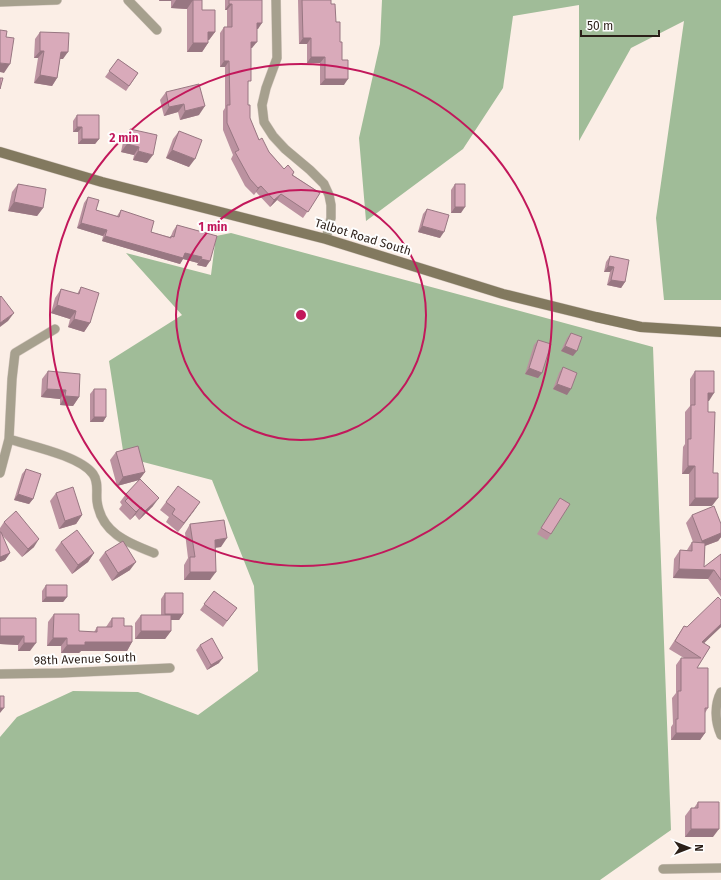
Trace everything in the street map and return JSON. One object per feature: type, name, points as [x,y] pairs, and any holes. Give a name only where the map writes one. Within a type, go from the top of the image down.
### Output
[{"type":"street","points":[[0,2],[57,0]]},
{"type":"street","points":[[128,0],[157,30]]},
{"type":"street","points":[[276,0],[277,58],[266,88],[262,105],[264,122],[272,136],[324,184],[329,195],[331,205],[331,218],[326,239]]},
{"type":"street","name":"Talbot Road South","points":[[0,152],[102,182],[326,239],[503,294],[596,317],[641,326],[721,332]]},
{"type":"street","points":[[0,473],[9,439],[15,353],[55,329]]},
{"type":"street","points":[[9,439],[71,458],[83,465],[94,475],[98,487],[97,499],[99,513],[110,530],[124,541],[154,554]]},
{"type":"street","name":"98th Avenue South","points":[[0,674],[170,668]]},
{"type":"street","points":[[721,692],[716,712],[721,735]]},
{"type":"street","points":[[663,869],[721,868]]},
{"type":"green space","points":[[382,0],[721,0],[721,300],[664,300],[656,218],[684,21],[631,48],[579,141],[579,5],[513,16],[503,88],[463,149],[366,221],[359,138],[380,44]]},
{"type":"green space","points":[[231,233],[653,347],[671,830],[600,880],[0,880],[0,737],[17,717],[73,691],[138,692],[198,715],[258,671],[254,586],[212,480],[124,457],[109,361],[182,315],[126,253],[211,275],[216,236]]},
{"type":"building","points":[[193,0],[202,0],[202,10],[215,10],[215,32],[208,32],[208,43],[193,43]]},
{"type":"building","points":[[229,0],[262,0],[262,23],[257,23],[257,42],[251,42],[251,81],[248,81],[248,105],[250,105],[250,118],[259,140],[262,138],[269,152],[284,169],[288,165],[294,172],[292,175],[320,193],[308,212],[281,194],[274,200],[261,186],[258,188],[250,179],[235,152],[239,150],[227,123],[227,105],[230,105],[229,61],[224,61],[224,27],[232,27],[232,4],[229,4]]},
{"type":"building","points":[[302,0],[331,0],[331,4],[335,4],[336,22],[340,22],[342,60],[348,60],[348,79],[325,79],[325,57],[311,57],[311,38],[303,38]]},
{"type":"building","points":[[0,30],[7,31],[6,37],[14,38],[10,64],[0,63]]},
{"type":"building","points":[[40,32],[69,33],[68,52],[61,52],[57,78],[40,75],[44,51],[40,51]]},
{"type":"building","points":[[118,59],[138,73],[129,86],[109,71]]},
{"type":"building","points":[[0,78],[3,78],[0,89]]},
{"type":"building","points":[[199,84],[205,106],[185,111],[184,104],[169,107],[166,92]]},
{"type":"building","points":[[77,115],[99,115],[99,139],[82,139],[82,127],[77,127]]},
{"type":"building","points":[[130,129],[157,135],[153,155],[138,151],[139,147],[127,144]]},
{"type":"building","points":[[179,131],[202,140],[195,159],[172,150]]},
{"type":"building","points":[[18,184],[46,189],[43,208],[14,202]]},
{"type":"building","points":[[455,184],[465,184],[465,207],[455,207]]},
{"type":"building","points":[[88,197],[99,200],[96,210],[119,217],[121,210],[154,221],[151,232],[171,238],[171,236],[174,237],[177,225],[217,236],[210,261],[201,259],[202,257],[185,253],[183,258],[105,236],[107,230],[81,223]]},
{"type":"building","points":[[427,209],[449,215],[444,232],[422,226]]},
{"type":"building","points":[[610,256],[629,260],[625,282],[611,280],[614,267],[608,266]]},
{"type":"building","points":[[81,287],[99,293],[90,323],[74,319],[76,311],[57,305],[61,289],[79,294]]},
{"type":"building","points":[[1,296],[14,313],[0,323],[0,297]]},
{"type":"building","points":[[571,333],[582,337],[577,351],[565,346]]},
{"type":"building","points":[[538,340],[551,344],[542,373],[529,368]]},
{"type":"building","points":[[563,367],[577,373],[571,389],[557,384]]},
{"type":"building","points":[[48,371],[80,374],[79,397],[65,396],[66,390],[47,389]]},
{"type":"building","points":[[695,371],[714,371],[714,393],[708,393],[708,412],[715,412],[713,473],[718,473],[718,498],[695,498],[695,466],[688,466],[688,439],[691,439],[691,405],[695,405]]},
{"type":"building","points":[[94,389],[106,389],[106,417],[94,417]]},
{"type":"building","points":[[138,446],[145,472],[123,477],[116,452]]},
{"type":"building","points":[[26,469],[41,474],[33,499],[18,494]]},
{"type":"building","points":[[140,479],[159,498],[145,511],[141,507],[136,512],[125,501],[129,497],[126,494]]},
{"type":"building","points":[[178,486],[200,502],[184,523],[172,514],[175,509],[166,502]]},
{"type":"building","points":[[73,487],[82,515],[65,521],[56,493]]},
{"type":"building","points":[[560,498],[570,504],[551,534],[541,528]]},
{"type":"building","points":[[714,506],[721,524],[721,533],[702,541],[692,515]]},
{"type":"building","points":[[16,511],[39,539],[28,549],[4,522]]},
{"type":"building","points":[[224,520],[227,538],[215,540],[216,572],[190,572],[190,557],[195,557],[190,524]]},
{"type":"building","points":[[77,530],[94,553],[78,565],[61,542]]},
{"type":"building","points":[[0,532],[10,553],[0,557]]},
{"type":"building","points":[[123,541],[136,562],[118,573],[105,552]]},
{"type":"building","points":[[692,542],[705,543],[704,567],[721,554],[721,580],[714,570],[679,569],[680,550],[692,551]]},
{"type":"building","points":[[46,585],[67,585],[67,597],[46,597]]},
{"type":"building","points":[[214,591],[237,608],[227,621],[204,604]]},
{"type":"building","points":[[165,593],[183,593],[183,614],[165,614]]},
{"type":"building","points":[[718,597],[721,600],[721,624],[702,642],[710,647],[697,668],[708,668],[708,708],[705,708],[705,733],[676,733],[676,719],[678,719],[678,691],[681,691],[681,658],[701,658],[675,641],[684,626],[687,627]]},
{"type":"building","points":[[54,614],[79,614],[79,631],[97,632],[97,627],[112,627],[112,618],[124,618],[124,626],[132,626],[132,642],[85,642],[85,645],[67,645],[67,638],[53,638]]},
{"type":"building","points":[[141,615],[171,615],[171,631],[141,631]]},
{"type":"building","points":[[0,618],[36,618],[36,643],[24,643],[24,636],[0,636]]},
{"type":"building","points":[[212,638],[223,658],[211,665],[200,645]]},
{"type":"building","points":[[0,696],[4,696],[4,708],[0,708]]},
{"type":"building","points":[[698,802],[719,802],[719,829],[691,829],[691,808],[698,808]]}]
